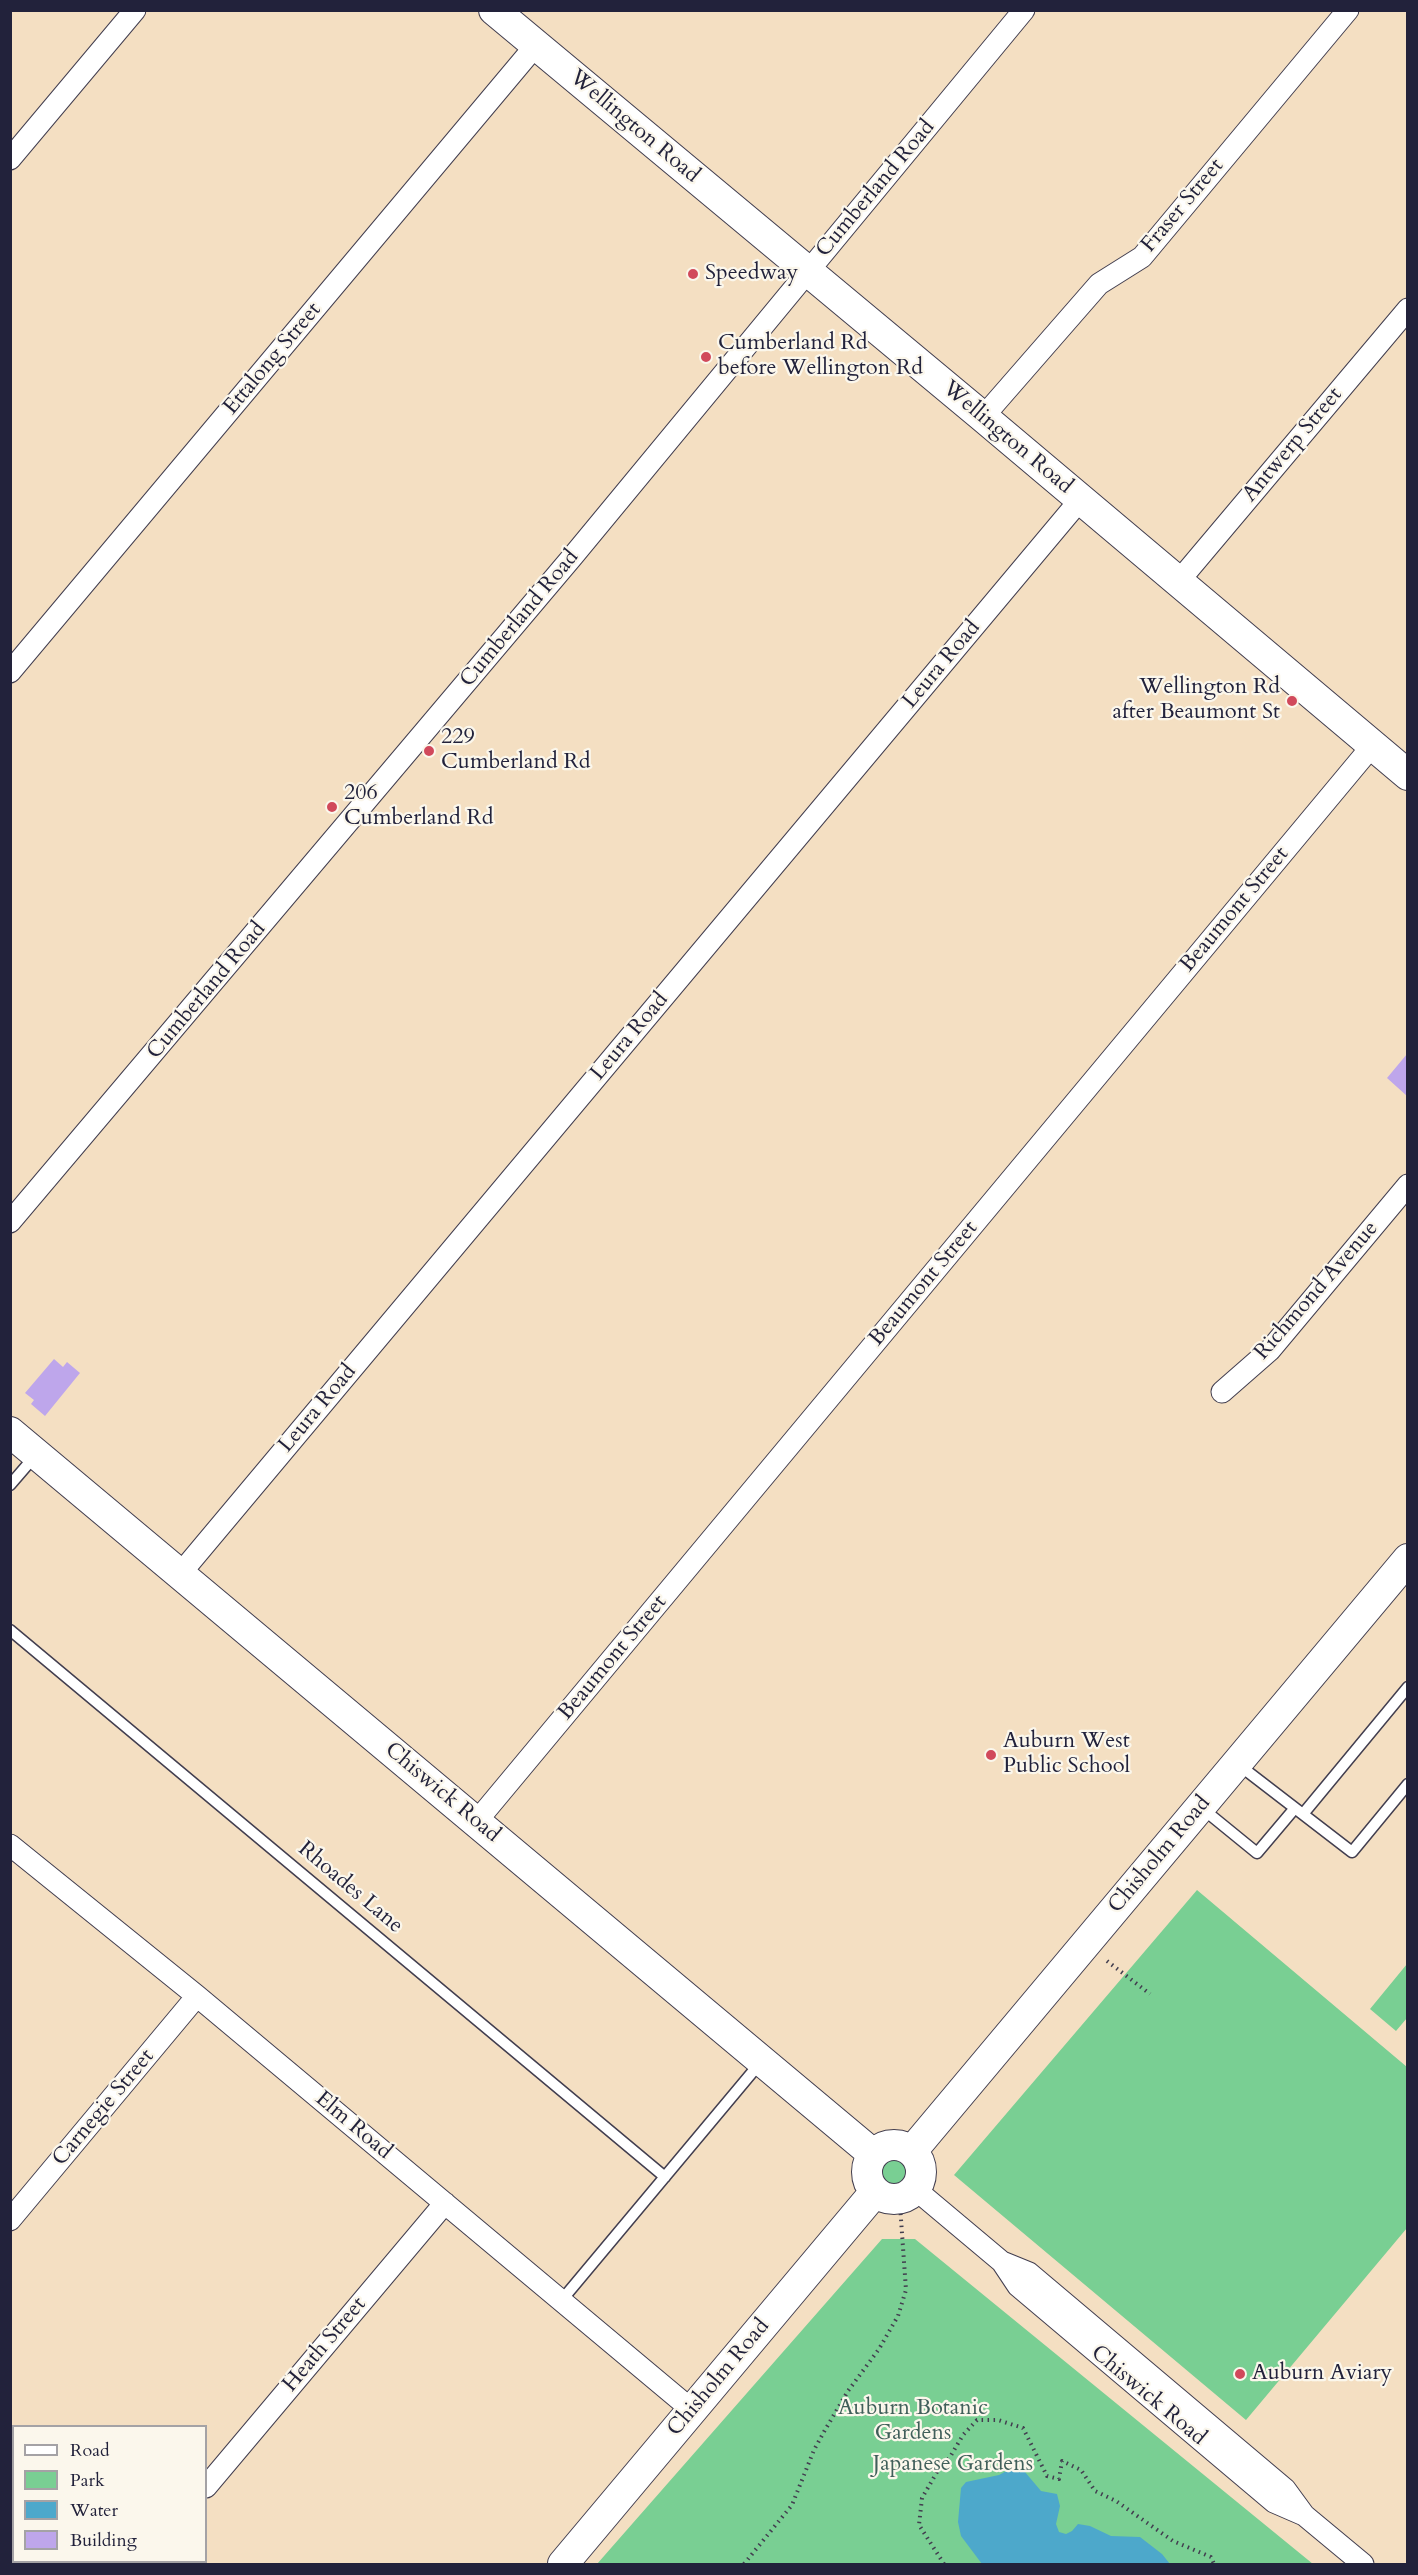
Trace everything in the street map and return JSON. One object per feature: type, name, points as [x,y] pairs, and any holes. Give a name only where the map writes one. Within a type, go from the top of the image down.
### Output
[{"type":"main road","name":"Wellington Road","points":[[511,16],[536,45],[809,271],[1407,775]]},
{"type":"main road","name":"Chiswick Road","points":[[10,1432],[873,2154]]},
{"type":"main road","name":"Chisholm Road","points":[[912,2151],[1407,1559]]},
{"type":"main road","points":[[896,2144],[912,2151],[921,2165],[919,2182],[896,2193],[870,2185],[866,2169],[873,2154],[888,2145],[896,2144]]},
{"type":"main road","name":"Chisholm Road","points":[[563,2565],[692,2410],[896,2193]]},
{"type":"street","points":[[10,159],[135,10]]},
{"type":"street","name":"Cumberland Road","points":[[10,1222],[306,875],[1024,10]]},
{"type":"street","name":"Fraser Street","points":[[983,417],[1099,284],[1142,256],[1347,10]]},
{"type":"street","name":"Ettalong Street","points":[[10,672],[536,45]]},
{"type":"street","name":"Antwerp Street","points":[[1179,582],[1407,309]]},
{"type":"street","name":"Leura Road","points":[[180,1574],[1080,500]]},
{"type":"street","name":"Beaumont Street","points":[[476,1822],[1372,746]]},
{"type":"street","name":"Richmond Avenue","points":[[1222,1392],[1270,1350],[1407,1185]]},
{"type":"street","name":"Elm Road","points":[[10,1845],[197,1996],[692,2410]]},
{"type":"street","name":"Carnegie Street","points":[[10,2220],[197,1996]]},
{"type":"street","name":"Chiswick Road","points":[[896,2193],[1002,2262],[1018,2286],[1274,2502],[1304,2515],[1363,2565]]},
{"type":"street","name":"Heath Street","points":[[207,2486],[445,2203]]},
{"type":"lane","points":[[10,1485],[37,1454]]},
{"type":"lane","name":"Rhoades Lane","points":[[10,1630],[665,2177]]},
{"type":"lane","points":[[1200,1807],[1257,1853],[1299,1811],[1407,1687]]},
{"type":"lane","points":[[1237,1763],[1352,1852],[1407,1784]]},
{"type":"lane","points":[[561,2301],[763,2060]]},
{"type":"path","points":[[1107,1961],[1150,1994]]},
{"type":"path","points":[[744,2565],[792,2505],[819,2440],[848,2391],[879,2349],[904,2303],[906,2290],[902,2209],[896,2193]]},
{"type":"path","points":[[944,2565],[919,2525],[922,2498],[963,2435],[977,2420],[998,2420],[1023,2428],[1047,2476],[1059,2479],[1062,2461],[1081,2470],[1095,2491],[1116,2501],[1173,2541],[1211,2557],[1214,2565]]},
{"type":"green space","points":[[1197,1890],[1407,2067],[1407,2228],[1246,2420],[954,2175]]},
{"type":"green space","points":[[1407,1964],[1407,2018],[1396,2031],[1370,2009]]},
{"type":"green space","points":[[893,2156],[904,2161],[909,2172],[904,2183],[893,2188],[882,2183],[877,2172],[882,2161]]},
{"type":"green space","name":"Auburn Botanic Gardens","points":[[882,2239],[915,2239],[1313,2564],[597,2564]]},
{"type":"water","points":[[1012,2468],[1025,2472],[1041,2491],[1057,2494],[1060,2506],[1056,2524],[1059,2532],[1066,2534],[1078,2524],[1090,2526],[1111,2536],[1140,2537],[1162,2554],[1170,2564],[982,2564],[961,2536],[958,2522],[961,2488],[966,2482],[999,2475]]},
{"type":"building","points":[[1407,1054],[1407,1096],[1387,1078]]},
{"type":"building","points":[[54,1359],[63,1367],[67,1362],[80,1373],[45,1416],[31,1404],[34,1400],[25,1393]]},
{"type":"place","name":"Speedway","points":[[693,274]]},
{"type":"place","name":"Cumberland Rd before Wellington Rd","points":[[706,357]]},
{"type":"place","name":"Wellington Rd after Beaumont St","points":[[1292,701]]},
{"type":"place","name":"229 Cumberland Rd","points":[[429,751]]},
{"type":"place","name":"206 Cumberland Rd","points":[[332,807]]},
{"type":"place","name":"Auburn West Public School","points":[[991,1755]]},
{"type":"place","name":"Auburn Aviary","points":[[1240,2374]]},
{"type":"park label","name":"Japanese Gardens","points":[[953,2465]]}]
